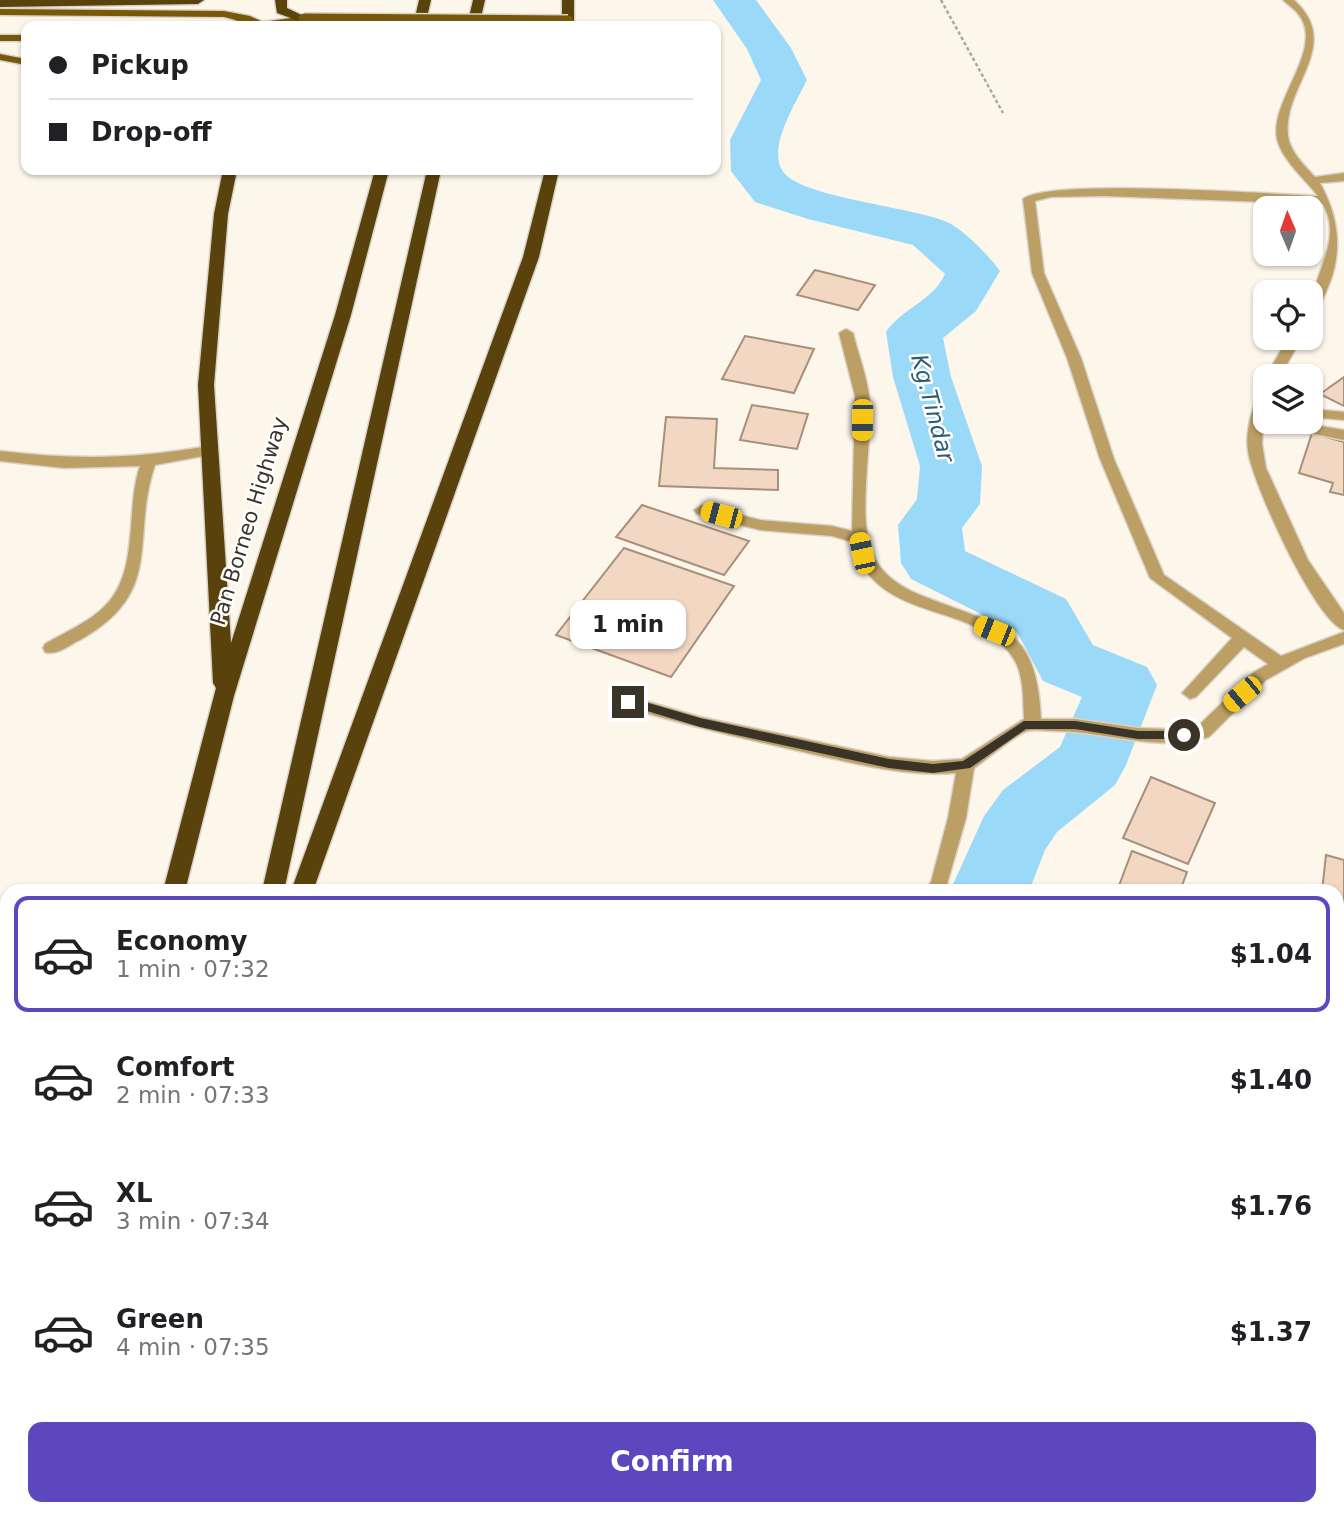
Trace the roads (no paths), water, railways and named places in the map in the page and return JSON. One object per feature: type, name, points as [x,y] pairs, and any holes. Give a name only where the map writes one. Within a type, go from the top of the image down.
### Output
[{"type":"highway","points":[[0,3],[198,0]]},
{"type":"highway","points":[[281,0],[281,10],[304,19]]},
{"type":"highway","points":[[420,21],[425,0]]},
{"type":"highway","points":[[475,21],[479,0]]},
{"type":"highway","points":[[568,0],[568,21]]},
{"type":"highway","points":[[224,696],[206,385],[221,214],[229,175]]},
{"type":"highway","name":"Pan Borneo Highway","points":[[176,884],[224,696],[343,316],[381,175]]},
{"type":"highway","points":[[275,884],[433,175]]},
{"type":"highway","points":[[305,884],[531,257],[551,175]]},
{"type":"main road","points":[[0,12],[201,12],[251,21]]},
{"type":"main road","points":[[0,20],[169,21]]},
{"type":"main road","points":[[291,21],[410,21]]},
{"type":"main road","points":[[0,38],[21,38]]},
{"type":"main road","points":[[0,57],[21,61]]},
{"type":"street","points":[[1288,0],[1311,17],[1318,38],[1313,59],[1287,111],[1282,136],[1288,150],[1335,215],[1340,238],[1323,282]]},
{"type":"street","points":[[1312,181],[1344,177]]},
{"type":"street","points":[[1280,664],[1158,578],[1107,459],[1074,358],[1038,273],[1029,199],[1051,194],[1104,191],[1326,200]]},
{"type":"street","points":[[846,333],[862,396],[859,538],[862,553],[870,568],[889,586],[994,631],[1011,641],[1022,658],[1027,674],[1033,724]]},
{"type":"street","points":[[1323,414],[1344,416]]},
{"type":"street","points":[[1323,431],[1344,435]]},
{"type":"street","points":[[1255,434],[1255,452],[1266,488],[1300,563],[1320,598],[1344,624]]},
{"type":"street","points":[[0,456],[64,463],[149,461],[209,451]]},
{"type":"street","points":[[51,648],[90,626],[118,602],[134,564],[141,479],[149,461]]},
{"type":"street","points":[[702,510],[760,525],[832,531],[859,538]]},
{"type":"street","points":[[1190,693],[1242,638]]},
{"type":"street","points":[[628,702],[700,723],[889,764],[933,768],[966,765],[1024,725],[1075,725],[1138,735],[1166,736],[1203,732],[1260,676],[1280,664],[1344,638]]},
{"type":"street","points":[[939,884],[957,818],[966,765]]},
{"type":"waterway","name":"Kg.Tindar","points":[[734,0],[769,48],[784,80],[754,140],[756,171],[773,191],[826,208],[931,234],[973,271],[950,307],[914,332],[922,377],[951,466],[948,504],[930,525],[934,563],[1042,616],[1068,663],[1122,685],[1089,765],[1030,811],[1011,838],[992,884]]}]
